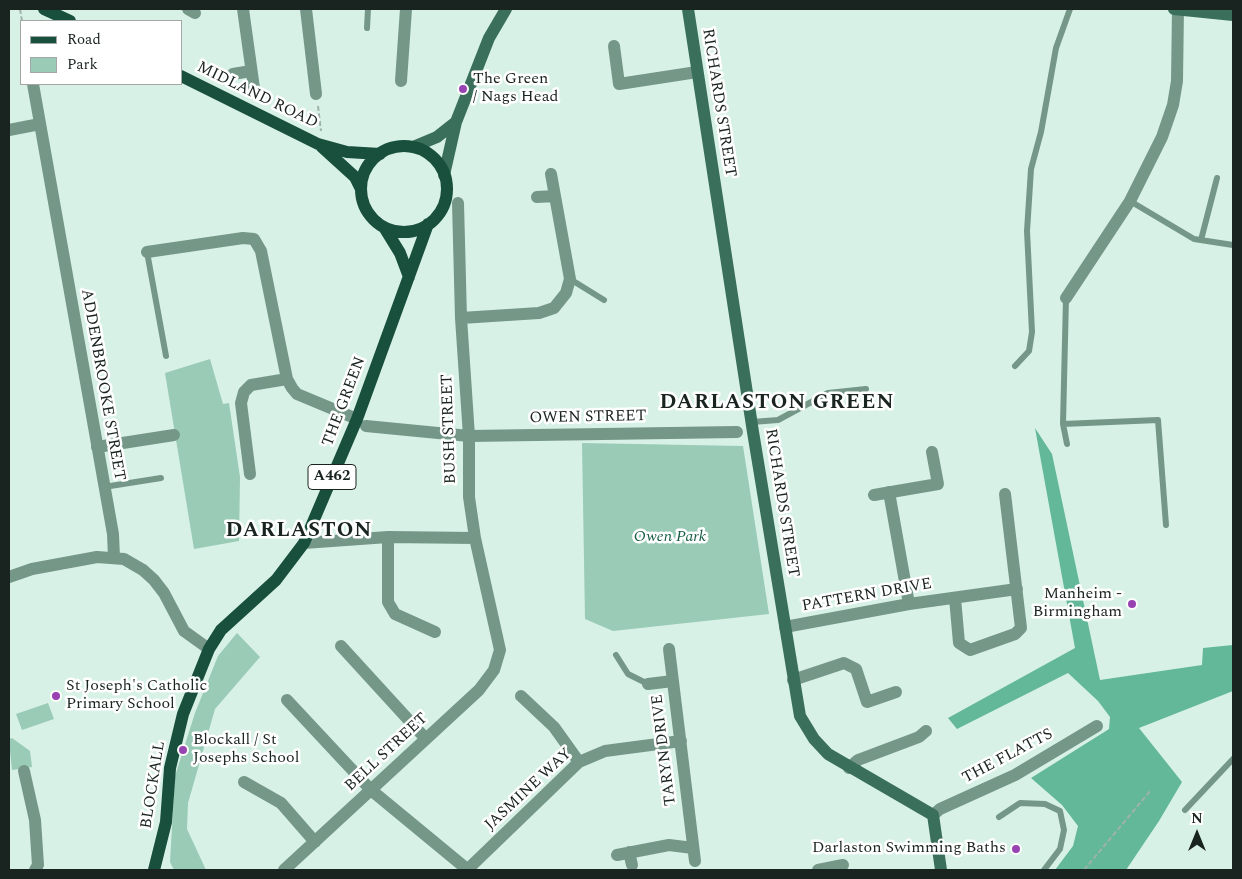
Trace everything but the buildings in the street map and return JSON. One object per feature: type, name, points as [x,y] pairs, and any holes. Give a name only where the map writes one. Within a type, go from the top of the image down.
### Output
[{"type":"main road","points":[[44,9],[68,20]]},
{"type":"main road","name":"MIDLAND ROAD","points":[[182,76],[321,145],[347,152],[380,154]]},
{"type":"main road","name":"MIDLAND ROAD","points":[[321,145],[355,177],[361,188]]},
{"type":"main road","points":[[384,227],[407,232],[428,224],[437,217],[444,205],[447,190],[444,175],[435,160],[413,147],[392,148],[380,154],[365,170],[361,188],[364,205],[368,214],[384,227],[400,253],[409,277]]},
{"type":"main road","name":"A462","points":[[409,277],[428,224]]},
{"type":"main road","name":"THE GREEN","points":[[209,649],[222,630],[276,580],[304,543],[362,422],[409,277]]},
{"type":"main road","name":"BLOCKALL","points":[[154,870],[166,822],[170,768],[183,714],[209,649]]},
{"type":"street","points":[[242,9],[254,88]]},
{"type":"street","points":[[306,9],[316,94]]},
{"type":"street","points":[[402,81],[406,9]]},
{"type":"street","points":[[444,175],[456,122],[489,38],[506,9]]},
{"type":"street","name":"RICHARDS STREET","points":[[688,9],[800,716],[814,739],[828,754],[933,816]]},
{"type":"street","points":[[1066,298],[1130,201],[1162,138],[1173,105],[1177,82],[1180,9],[1233,14]]},
{"type":"street","points":[[614,46],[619,84],[697,72]]},
{"type":"street","points":[[233,74],[251,71]]},
{"type":"street","name":"ADDENBROOKE STREET","points":[[33,85],[113,534],[114,557]]},
{"type":"street","points":[[413,147],[437,137],[456,122]]},
{"type":"street","points":[[9,130],[40,124]]},
{"type":"street","points":[[461,318],[540,313],[554,308],[566,293],[570,279],[551,174]]},
{"type":"street","points":[[537,197],[555,196]]},
{"type":"street","name":"BUSH STREET","points":[[458,203],[461,318],[469,436],[469,497],[474,538],[500,650]]},
{"type":"street","points":[[147,252],[243,238],[254,239],[258,244],[287,379],[251,385],[244,392],[241,403],[250,474]]},
{"type":"street","name":"OWEN STREET","points":[[287,379],[297,394],[362,422],[469,436],[737,432]]},
{"type":"street","points":[[97,447],[174,435]]},
{"type":"street","points":[[874,495],[938,484],[932,452]]},
{"type":"street","points":[[889,492],[909,604]]},
{"type":"street","points":[[955,598],[960,643],[970,650],[1015,634],[1021,628],[1005,494]]},
{"type":"street","points":[[304,543],[388,537],[474,538]]},
{"type":"street","points":[[388,537],[388,602],[395,614],[435,632]]},
{"type":"street","points":[[9,577],[32,569],[97,557],[114,557],[134,564],[154,580],[164,593],[184,631],[209,649]]},
{"type":"street","name":"PATTERN DRIVE","points":[[785,627],[909,604],[1017,589]]},
{"type":"street","points":[[341,646],[426,739]]},
{"type":"street","name":"TARYN DRIVE","points":[[669,649],[695,861]]},
{"type":"street","name":"BELL STREET","points":[[284,870],[479,690],[494,670],[500,650]]},
{"type":"street","points":[[793,680],[844,663],[856,669],[867,702],[896,692]]},
{"type":"street","points":[[648,684],[673,681]]},
{"type":"street","points":[[521,696],[554,727],[580,762]]},
{"type":"street","points":[[287,700],[371,790],[468,870]]},
{"type":"street","name":"THE FLATTS","points":[[933,816],[940,809],[1015,775],[1097,726]]},
{"type":"street","points":[[849,768],[858,760],[919,737],[926,731]]},
{"type":"street","name":"JASMINE WAY","points":[[468,870],[580,762],[605,751],[681,741]]},
{"type":"street","points":[[24,771],[35,820],[38,865],[36,870]]},
{"type":"street","points":[[244,782],[281,803],[315,842]]},
{"type":"street","points":[[933,816],[941,870]]},
{"type":"street","points":[[632,865],[623,853],[669,845],[693,848]]},
{"type":"street","points":[[823,870],[843,865]]},
{"type":"lane","points":[[366,28],[368,9]]},
{"type":"lane","points":[[1015,366],[1029,351],[1032,332],[1027,231],[1031,169],[1056,48],[1070,9]]},
{"type":"lane","points":[[1201,240],[1217,178]]},
{"type":"lane","points":[[1130,201],[1194,239],[1233,245]]},
{"type":"lane","points":[[147,252],[166,356]]},
{"type":"lane","points":[[570,279],[604,300]]},
{"type":"lane","points":[[1066,298],[1063,424],[1067,444]]},
{"type":"lane","points":[[752,422],[778,420],[828,393],[866,388]]},
{"type":"lane","points":[[1063,424],[1158,420],[1166,525]]},
{"type":"lane","points":[[104,487],[161,478]]},
{"type":"lane","points":[[616,655],[628,674],[648,684]]},
{"type":"lane","points":[[1185,810],[1233,759]]},
{"type":"lane","points":[[999,817],[1020,804],[1045,804],[1060,811],[1064,830],[1060,849],[1044,870]]},
{"type":"path","points":[[316,94],[321,145]]},
{"type":"path","points":[[1084,870],[1151,790]]},
{"type":"green space","points":[[210,359],[223,404],[229,403],[240,477],[239,541],[194,549],[165,373]]},
{"type":"green space","points":[[1035,428],[1052,454],[1100,680],[1202,665],[1203,648],[1233,645],[1233,691],[1139,728],[1182,782],[1159,821],[1126,870],[1055,870],[1073,846],[1078,826],[1062,805],[1031,778],[1109,729],[1110,717],[1098,701],[1068,673],[957,729],[948,718],[1075,648]]},
{"type":"green space","name":"Owen Park","points":[[582,443],[743,446],[769,614],[613,631],[585,619]]},
{"type":"green space","points":[[237,633],[260,657],[215,709],[188,803],[187,829],[206,870],[174,870],[170,862],[175,776],[195,713],[218,656]]},
{"type":"green space","points":[[48,703],[54,719],[22,730],[16,714]]},
{"type":"green space","points":[[12,738],[30,751],[32,767],[12,770],[9,739]]},
{"type":"place","name":"The Green / Nags Head","points":[[463,89]]},
{"type":"place","name":"Manheim - Birmingham","points":[[1132,604]]},
{"type":"place","name":"St Joseph's Catholic Primary School","points":[[56,696]]},
{"type":"place","name":"Blockall / St Josephs School","points":[[183,750]]},
{"type":"place","name":"Darlaston Swimming Baths","points":[[1016,849]]},
{"type":"district","name":"DARLASTON GREEN","points":[[777,404]]},
{"type":"district","name":"DARLASTON","points":[[299,532]]}]
